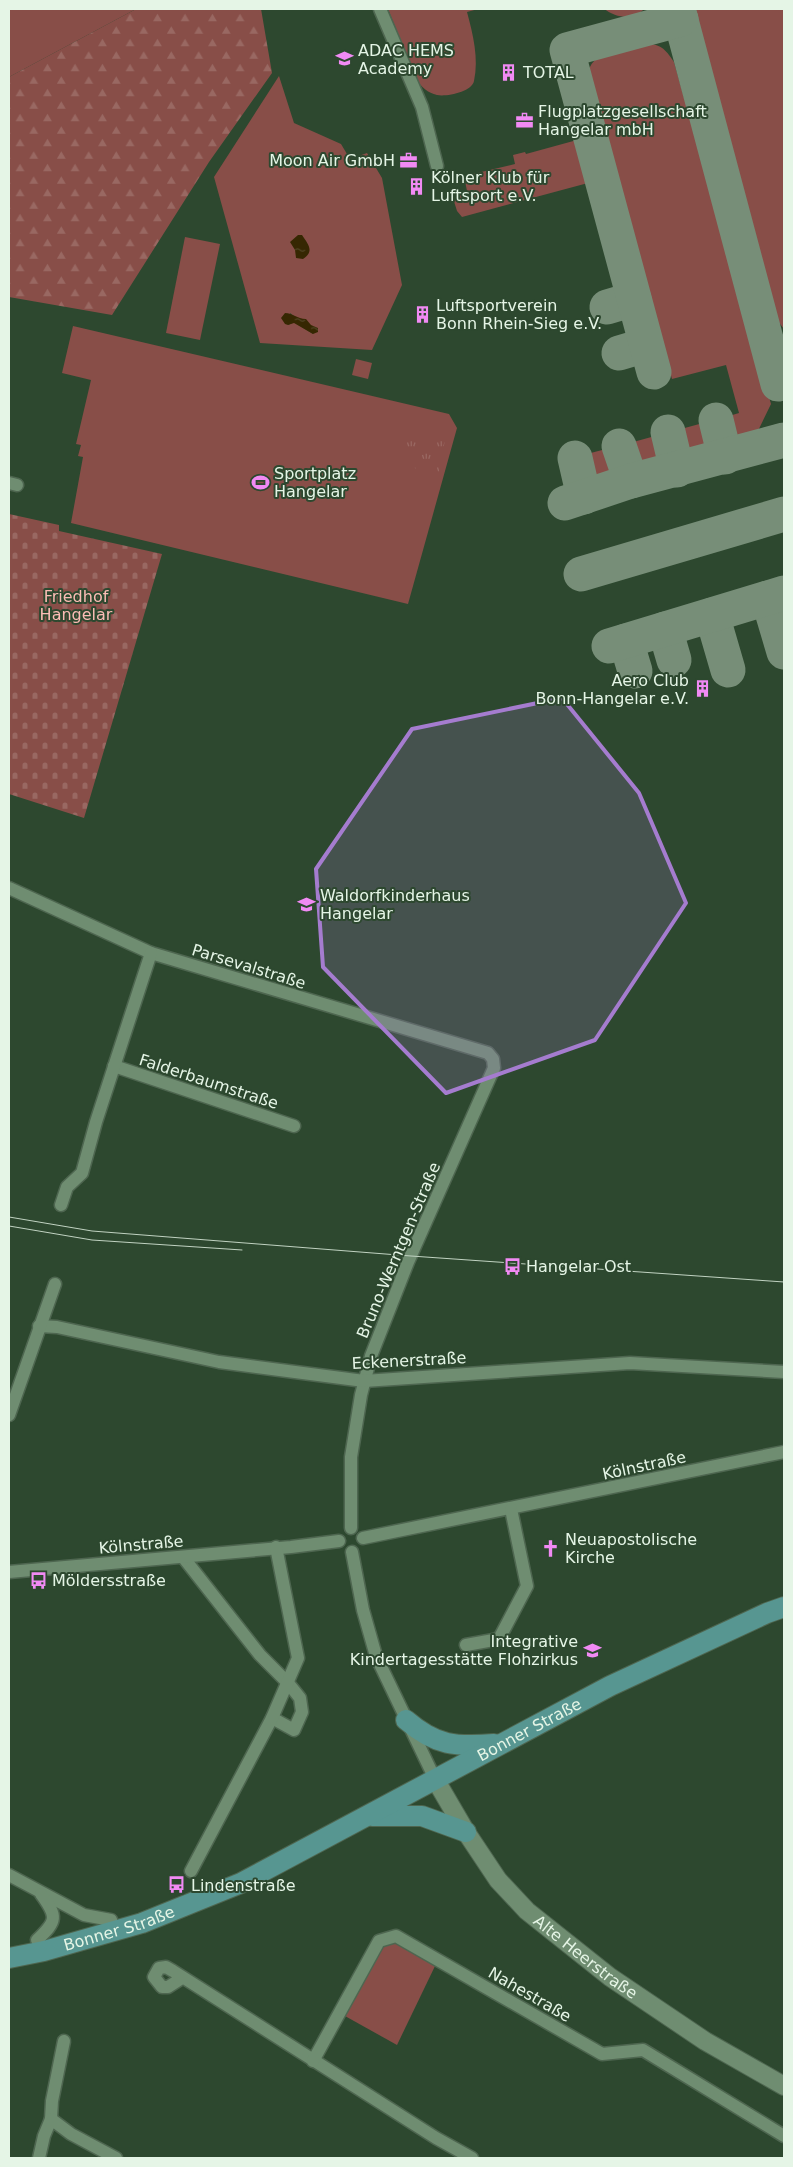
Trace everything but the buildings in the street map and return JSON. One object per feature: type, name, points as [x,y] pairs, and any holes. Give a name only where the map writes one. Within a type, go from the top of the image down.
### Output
[{"type":"main road","name":"Bonner Straße","points":[[9,1958],[44,1951],[142,1923],[223,1891],[280,1863],[610,1686],[767,1613],[784,1607]]},
{"type":"main road","points":[[406,1720],[426,1736],[447,1744],[471,1746],[501,1743]]},
{"type":"main road","points":[[367,1816],[422,1816],[466,1832]]},
{"type":"main road","name":"Bonner Straße","points":[[9,1945],[37,1940],[111,1920],[280,1863]]},
{"type":"street","points":[[380,9],[422,107],[437,166]]},
{"type":"street","name":"Parsevalstraße","points":[[9,888],[152,953],[488,1053]]},
{"type":"street","name":"Falderbaumstraße","points":[[61,1205],[67,1187],[82,1173],[114,1066],[152,953]]},
{"type":"street","name":"Bruno-Werntgen-Straße","points":[[351,1528],[351,1457],[364,1381],[371,1356],[408,1262],[494,1068],[493,1059],[488,1053]]},
{"type":"street","name":"Falderbaumstraße","points":[[114,1066],[294,1126]]},
{"type":"street","points":[[9,1415],[54,1284]]},
{"type":"street","name":"Eckenerstraße","points":[[39,1326],[57,1327],[219,1362],[364,1381],[630,1363],[784,1372]]},
{"type":"street","name":"Kölnstraße","points":[[363,1538],[784,1452]]},
{"type":"street","points":[[466,1645],[499,1639],[526,1586],[511,1509]]},
{"type":"street","points":[[351,1528],[359,1530],[363,1538],[360,1549],[352,1552],[345,1550],[339,1541],[344,1530],[351,1528]]},
{"type":"street","name":"Kölnstraße","points":[[9,1572],[339,1541]]},
{"type":"street","points":[[192,1871],[272,1718],[298,1658],[276,1548]]},
{"type":"street","points":[[352,1552],[362,1610],[376,1656],[436,1779]]},
{"type":"street","points":[[183,1557],[260,1655],[288,1682],[300,1698],[302,1712],[294,1730],[272,1718]]},
{"type":"street","name":"Alte Heerstraße","points":[[436,1779],[466,1832],[498,1880],[527,1911],[561,1940],[610,1977],[705,2041],[784,2086]]},
{"type":"street","points":[[9,1875],[84,1915],[111,1920]]},
{"type":"street","points":[[37,1940],[51,1927],[54,1918],[52,1908],[38,1890]]},
{"type":"street","name":"Nahestraße","points":[[313,2060],[379,1941],[396,1936],[602,2054],[643,2050],[784,2136]]},
{"type":"street","points":[[182,1978],[436,2138],[472,2158]]},
{"type":"street","points":[[39,2158],[44,2136],[51,2119],[52,2101],[64,2041]]},
{"type":"street","points":[[51,2119],[71,2134],[116,2158]]},
{"type":"highlighted area","points":[[562,698],[639,793],[686,903],[595,1040],[446,1093],[323,967],[316,869],[412,729]]},
{"type":"green space","points":[[9,9],[136,9],[9,77]]},
{"type":"green space","points":[[136,9],[261,9],[272,73],[209,162],[112,315],[9,297],[9,77]]},
{"type":"green space","points":[[388,9],[478,9],[467,12],[476,55],[472,85],[464,91],[446,95],[434,94],[422,87],[416,79]]},
{"type":"green space","points":[[604,9],[644,9],[634,16],[624,17]]},
{"type":"green space","points":[[694,9],[784,9],[784,329],[777,320]]},
{"type":"green space","points":[[640,44],[652,44],[664,49],[674,62],[771,404],[755,437],[729,444],[725,426],[729,416],[739,413],[726,365],[672,379],[587,84],[588,73],[596,59],[603,54]]},
{"type":"green space","points":[[279,76],[294,123],[341,144],[350,159],[367,153],[382,178],[402,285],[372,350],[260,343],[214,177]],"holes":[[[290,313],[298,319],[303,319],[307,322],[313,334],[294,322],[288,325]]]},
{"type":"green space","points":[[577,140],[588,183],[462,217],[457,211],[452,195],[467,191],[464,176],[515,164],[513,155],[525,152],[526,154]]},
{"type":"green space","points":[[185,237],[220,244],[200,340],[166,333]]},
{"type":"green space","name":"Sportplatz Hangelar","points":[[73,326],[449,414],[457,428],[408,604],[71,523],[83,457],[78,456],[81,445],[76,444],[91,380],[62,373]]},
{"type":"green space","points":[[356,359],[372,363],[368,379],[352,375]]},
{"type":"green space","points":[[703,423],[709,432],[711,449],[680,458],[677,437],[681,429]]},
{"type":"green space","points":[[655,436],[663,440],[667,459],[663,462],[632,470],[626,444]]},
{"type":"green space","points":[[435,439],[445,440],[438,476],[417,473],[405,442],[418,440],[433,443]]},
{"type":"green space","points":[[606,449],[612,453],[615,475],[585,483],[581,461],[583,455]]},
{"type":"green space","name":"Friedhof Hangelar","points":[[9,514],[59,525],[59,531],[162,554],[84,818],[9,794]]},
{"type":"green space","points":[[397,1941],[436,1964],[397,2045],[345,2016],[383,1944]]},
{"type":"water","points":[[298,235],[302,235],[310,250],[303,259],[296,258],[295,250],[290,242]]},
{"type":"water","points":[[285,313],[306,319],[311,325],[318,328],[318,332],[313,334],[294,323],[285,324],[281,318]]},
{"type":"taxiway","points":[[678,9],[778,384],[784,382]]},
{"type":"taxiway","points":[[654,372],[567,50],[681,19]]},
{"type":"taxiway","points":[[607,307],[634,299]]},
{"type":"taxiway","points":[[619,353],[646,345]]},
{"type":"taxiway","points":[[716,420],[725,457]]},
{"type":"taxiway","points":[[668,432],[677,470]]},
{"type":"taxiway","points":[[565,503],[631,481],[784,440]]},
{"type":"taxiway","points":[[619,446],[631,481]]},
{"type":"taxiway","points":[[575,458],[584,497]]},
{"type":"taxiway","points":[[581,574],[784,514]]},
{"type":"taxiway","points":[[609,646],[784,593]]},
{"type":"taxiway","points":[[768,598],[784,652]]},
{"type":"taxiway","points":[[712,615],[728,670]]},
{"type":"taxiway","points":[[665,629],[674,660]]},
{"type":"taxiway","points":[[626,641],[635,671]]},
{"type":"tram line","points":[[9,1217],[92,1231],[784,1282]]},
{"type":"tram line","points":[[9,1226],[92,1240],[242,1250]]},
{"type":"place","name":"ADAC HEMS Academy","points":[[344,59]]},
{"type":"place","name":"TOTAL","points":[[509,72]]},
{"type":"place","name":"Flugplatzgesellschaft Hangelar mbH","points":[[524,120]]},
{"type":"place","name":"Moon Air GmbH","points":[[409,160]]},
{"type":"place","name":"Kölner Klub für Luftsport e.V.","points":[[417,186]]},
{"type":"place","name":"Luftsportverein Bonn Rhein-Sieg e.V.","points":[[422,314]]},
{"type":"place","name":"Sportplatz Hangelar","points":[[260,482]]},
{"type":"place","name":"Aero Club Bonn-Hangelar e.V.","points":[[703,689]]},
{"type":"place","name":"Waldorfkinderhaus Hangelar","points":[[306,904]]},
{"type":"place","name":"Hangelar Ost","points":[[512,1266]]},
{"type":"place","name":"Neuapostolische Kirche","points":[[551,1548]]},
{"type":"place","name":"Möldersstraße","points":[[38,1580]]},
{"type":"place","name":"Integrative Kindertagesstätte Flohzirkus","points":[[592,1650]]},
{"type":"place","name":"Lindenstraße","points":[[177,1885]]}]
